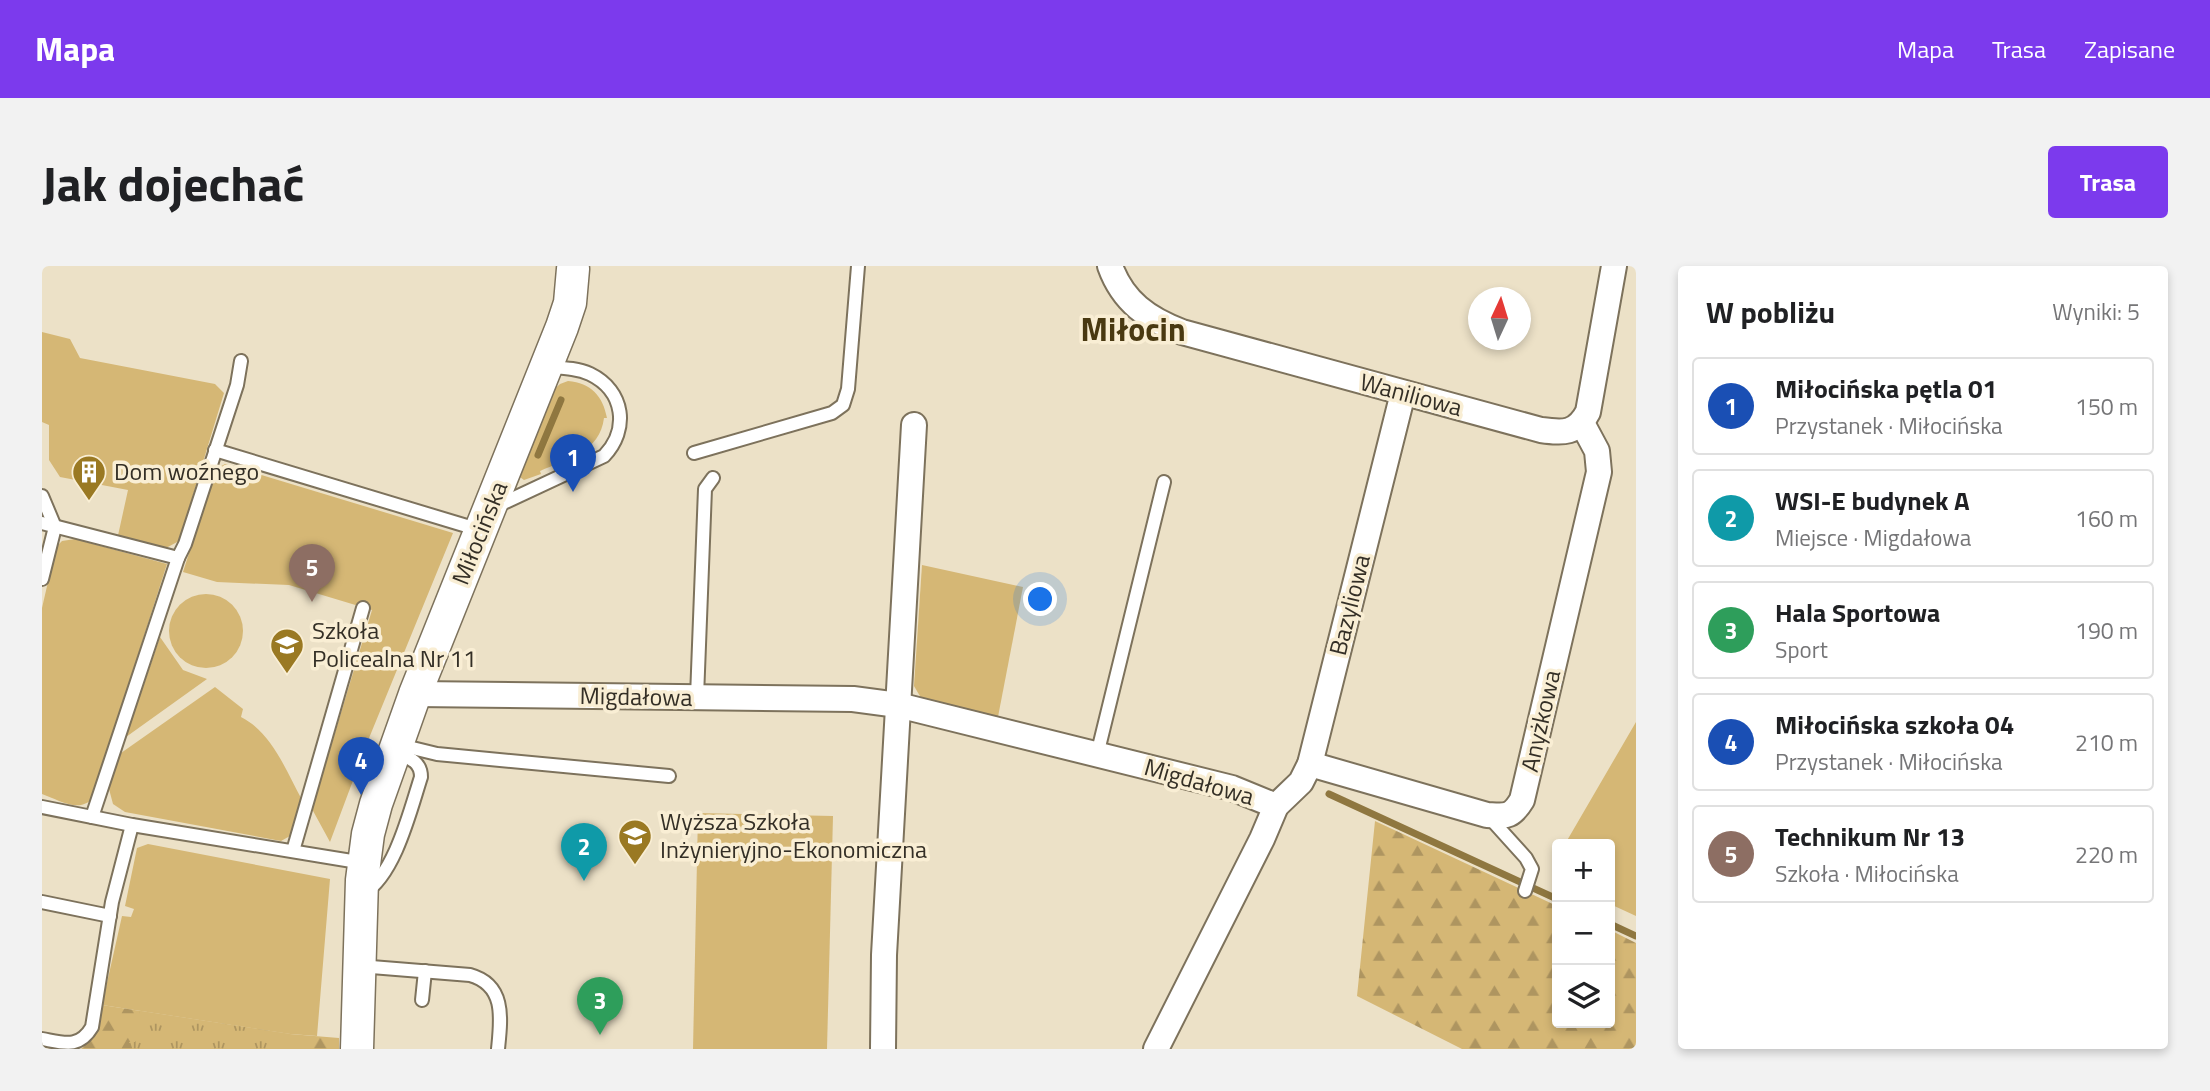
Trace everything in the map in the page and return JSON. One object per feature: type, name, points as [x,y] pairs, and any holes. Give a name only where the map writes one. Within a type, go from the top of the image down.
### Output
[{"type":"street","name":"Waniliowa","points":[[1110,266],[1114,279],[1128,299],[1158,323],[1182,332],[1541,430],[1570,431],[1582,424]]},
{"type":"street","points":[[1582,424],[1591,398],[1614,266]]},
{"type":"street","name":"Miłocińska","points":[[357,1049],[361,895],[364,863],[376,804],[394,748],[570,303],[575,267]]},
{"type":"street","name":"Bazyliowa","points":[[1276,806],[1301,782],[1310,764],[1403,393]]},
{"type":"street","name":"Anyżkowa","points":[[1487,815],[1505,816],[1515,812],[1522,800],[1599,472],[1597,451],[1582,424]]},
{"type":"street","points":[[883,1049],[884,955],[914,425]]},
{"type":"street","name":"Migdałowa","points":[[415,694],[853,699],[898,705],[1232,788],[1276,806],[1156,1049]]},
{"type":"street","points":[[1310,764],[1487,815]]},
{"type":"lane","points":[[694,453],[832,413],[843,405],[848,389],[858,266]]},
{"type":"lane","points":[[92,817],[178,558],[186,544],[237,385],[241,361]]},
{"type":"lane","points":[[215,450],[486,520],[604,456],[615,445],[621,429],[620,411],[613,394],[602,381],[571,368],[546,367]]},
{"type":"lane","points":[[697,697],[705,489],[713,478]]},
{"type":"lane","points":[[1097,755],[1164,482]]},
{"type":"lane","points":[[42,496],[48,525],[42,579]]},
{"type":"lane","points":[[48,525],[178,558]]},
{"type":"lane","points":[[293,851],[363,608]]},
{"type":"lane","points":[[394,748],[669,776]]},
{"type":"lane","points":[[361,895],[376,886],[386,871],[421,777],[417,763],[394,748]]},
{"type":"lane","points":[[42,807],[132,825],[364,863]]},
{"type":"lane","points":[[1487,815],[1526,858],[1532,869],[1525,891]]},
{"type":"lane","points":[[42,1039],[71,1045],[81,1041],[92,1027],[110,916],[132,825]]},
{"type":"lane","points":[[42,902],[110,916]]},
{"type":"lane","points":[[358,966],[470,975],[488,983],[497,995],[501,1007],[499,1049]]},
{"type":"lane","points":[[422,1000],[425,971]]},
{"type":"green space","points":[[42,332],[70,339],[80,358],[215,384],[224,393],[179,541],[166,548],[117,540],[128,490],[60,477],[49,460],[49,425],[42,422]]},
{"type":"green space","points":[[568,381],[595,392],[607,418],[604,418],[596,439],[581,453],[524,480],[517,475],[549,394]]},
{"type":"green space","points":[[225,464],[453,533],[367,743],[330,842],[312,809],[372,610],[289,585],[217,582],[183,572],[216,469]]},
{"type":"green space","points":[[75,539],[167,564],[92,799],[81,805],[62,802],[42,794],[42,608],[56,547],[62,541]]},
{"type":"green space","points":[[922,565],[1023,587],[997,722],[924,703],[914,686]]},
{"type":"green space","points":[[206,594],[227,600],[237,610],[243,631],[237,652],[227,662],[206,668],[185,662],[175,652],[169,631],[175,610],[185,600]]},
{"type":"green space","points":[[160,637],[183,670],[207,679],[126,737]]},
{"type":"green space","points":[[215,687],[243,709],[241,717],[261,732],[269,742],[301,798],[290,836],[281,841],[125,812],[113,804],[109,789],[121,753]]},
{"type":"green space","points":[[1636,722],[1636,916],[1615,906],[1615,839],[1568,839]]},
{"type":"green space","points":[[698,813],[833,816],[827,1049],[693,1049]]},
{"type":"green space","points":[[1375,821],[1552,904],[1552,1028],[1615,1028],[1615,932],[1636,943],[1636,1049],[1462,1049],[1357,996]]},
{"type":"green space","points":[[148,844],[330,879],[317,1036],[102,1005],[122,916],[131,917],[134,909],[125,906],[137,848]]},
{"type":"green space","points":[[102,1005],[290,1034],[339,1038],[339,1049],[81,1049],[95,1035]]},
{"type":"green space","points":[[140,1011],[290,1034],[288,1049],[132,1049],[129,1042],[135,1042]]},
{"type":"waterway","points":[[538,455],[561,400]]},
{"type":"waterway","points":[[1329,794],[1552,897]]},
{"type":"waterway","points":[[1615,926],[1636,936]]},
{"type":"place","name":"Miłocińska pętla 01","points":[[573,492]]},
{"type":"place","name":"Dom woźnego","points":[[89,502]]},
{"type":"place","name":"Technikum Nr 13","points":[[312,602]]},
{"type":"place","name":"Szkoła Policealna Nr 11","points":[[287,675]]},
{"type":"place","name":"Miłocińska szkoła 04","points":[[361,795]]},
{"type":"place","name":"Wyższa Szkoła Inżynieryjno-Ekonomiczna","points":[[635,866]]},
{"type":"place","name":"WSI-E budynek A","points":[[584,881]]},
{"type":"place","name":"Hala Sportowa","points":[[600,1035]]},
{"type":"district","name":"Miłocin","points":[[1133,330]]}]
